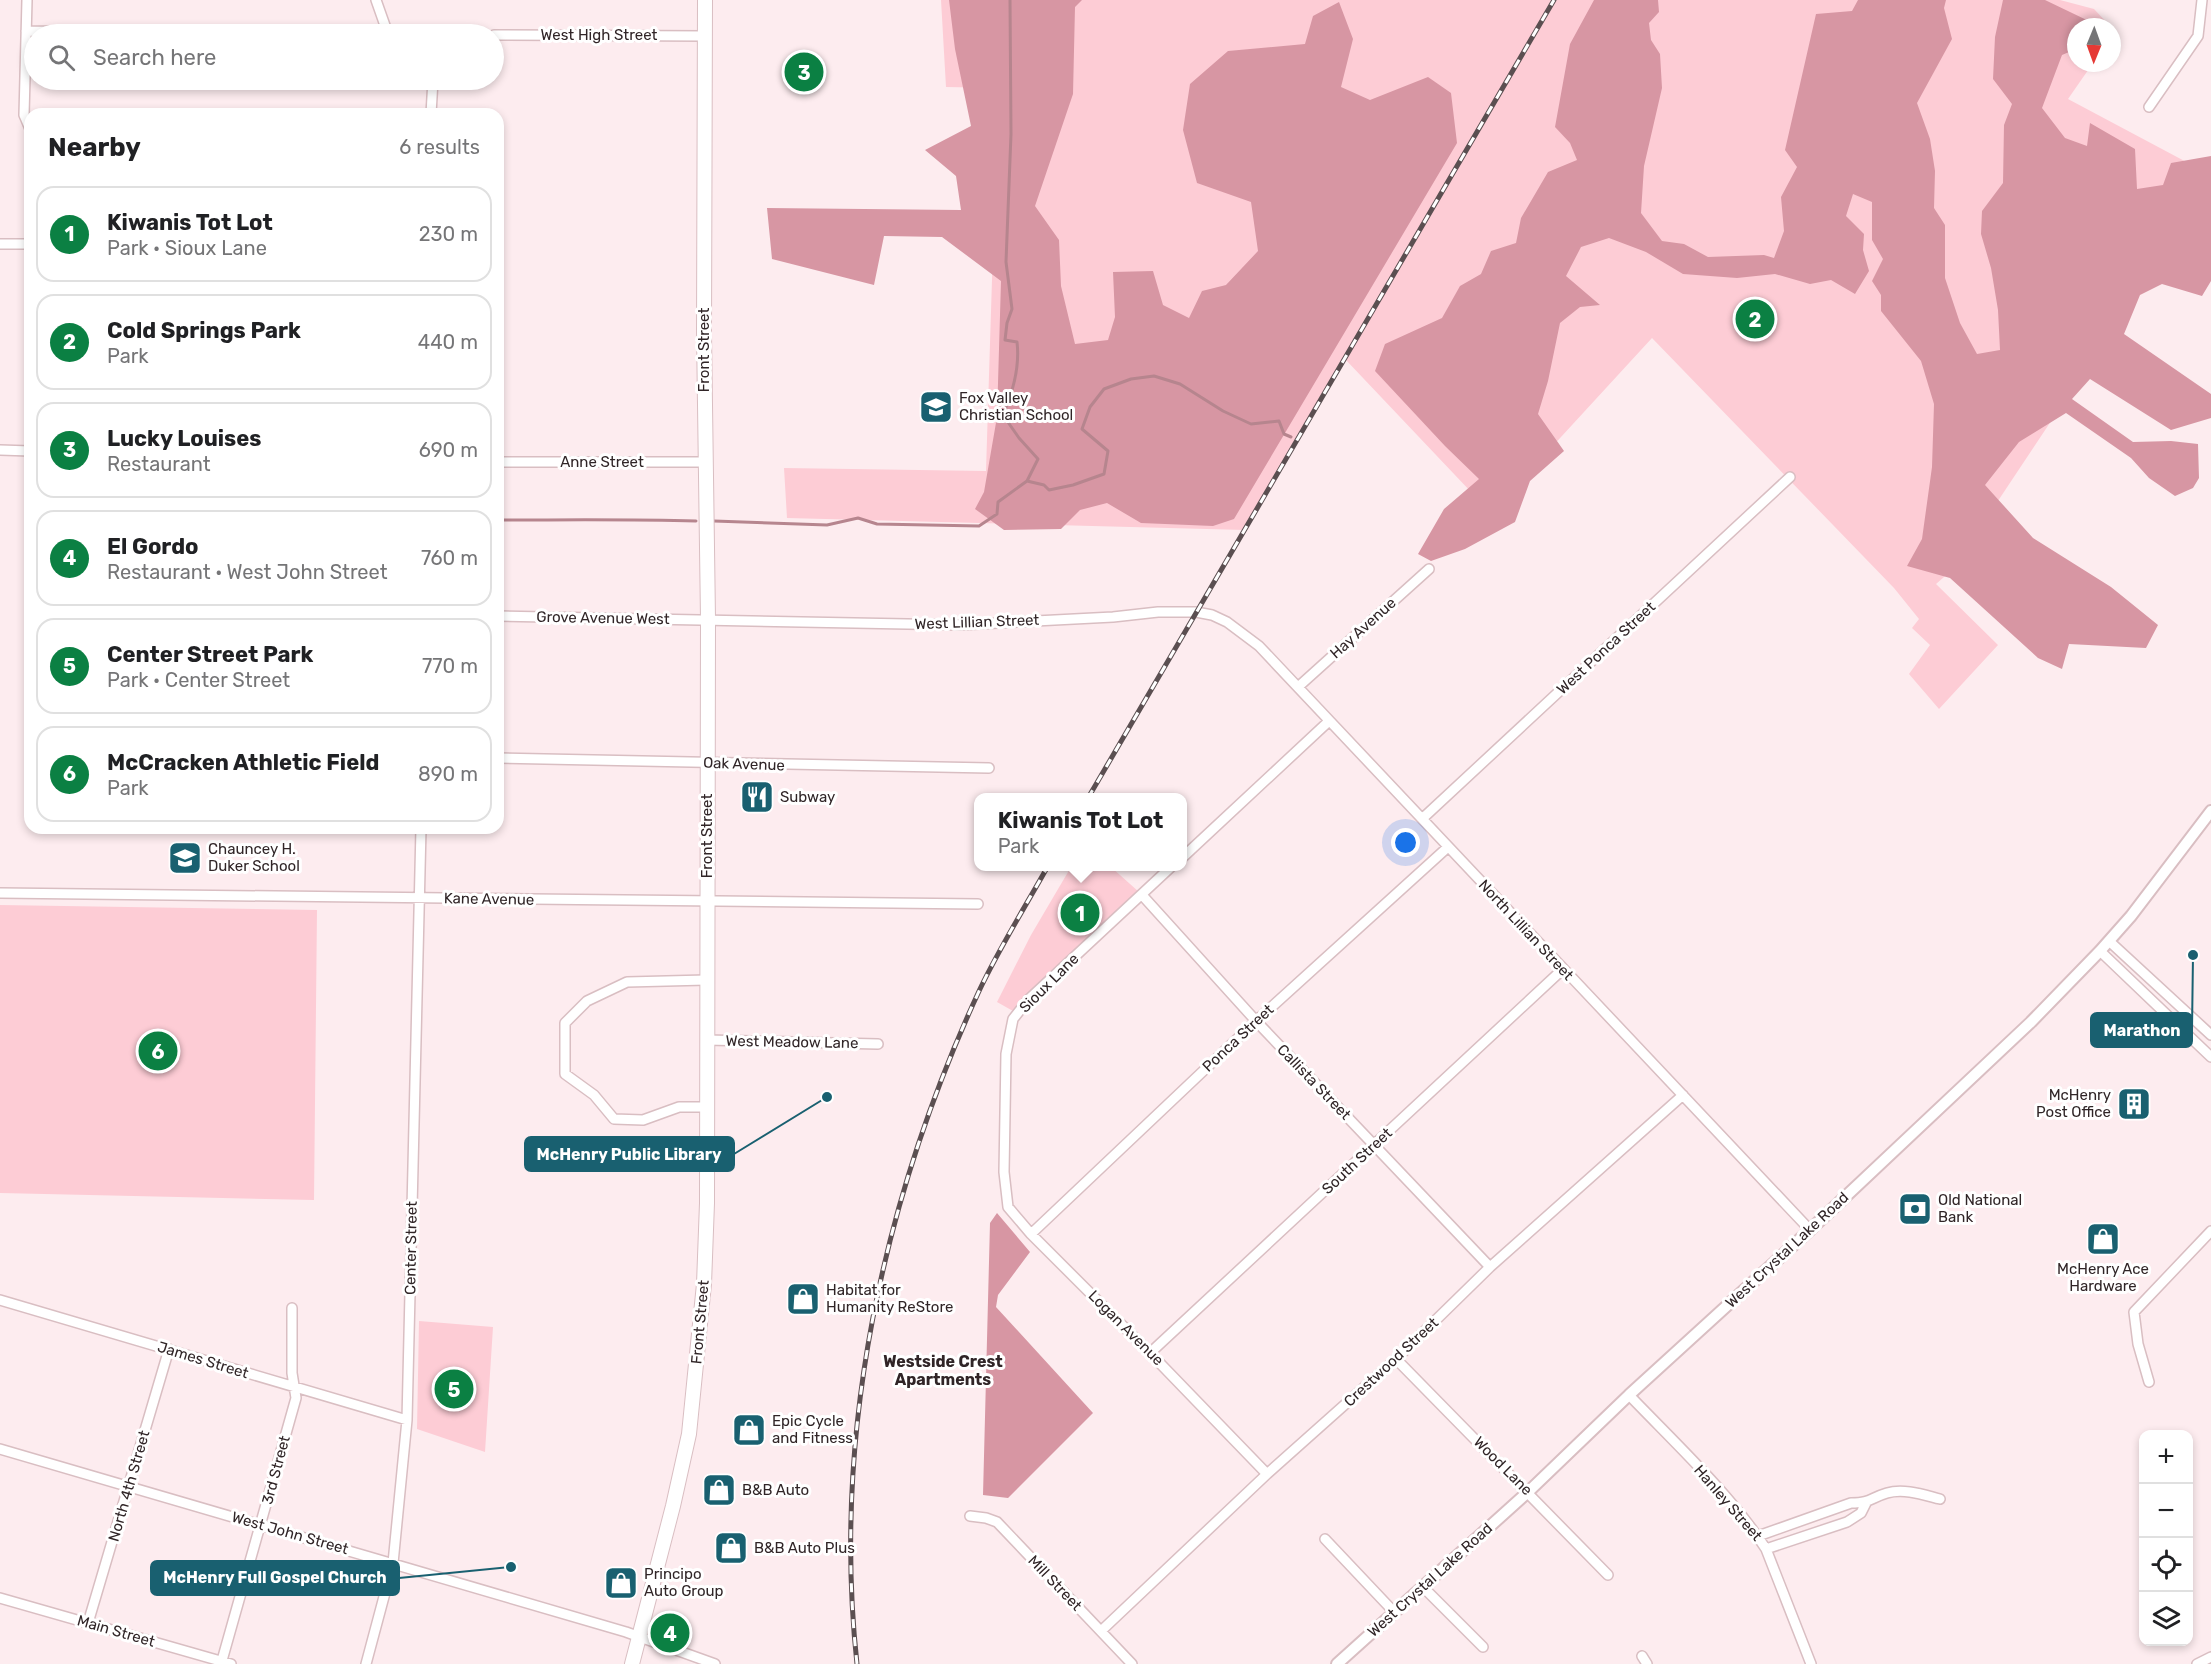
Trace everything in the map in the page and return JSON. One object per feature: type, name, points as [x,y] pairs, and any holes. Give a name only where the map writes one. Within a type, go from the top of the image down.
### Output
[{"type":"main road","name":"Front Street","points":[[632,1664],[689,1434],[704,1284],[707,1203],[708,619],[705,0]]},
{"type":"street","points":[[26,24],[27,0]]},
{"type":"street","points":[[376,0],[384,24]]},
{"type":"street","points":[[2149,107],[2198,36],[2202,0]]},
{"type":"street","name":"West High Street","points":[[504,35],[705,36]]},
{"type":"street","points":[[24,108],[25,90]]},
{"type":"street","points":[[431,108],[432,90]]},
{"type":"street","points":[[0,244],[24,244]]},
{"type":"street","points":[[0,450],[24,450]]},
{"type":"street","name":"Anne Street","points":[[504,462],[706,462]]},
{"type":"street","name":"West Ponca Street","points":[[1423,818],[1790,477]]},
{"type":"street","name":"Hay Avenue","points":[[1298,687],[1429,569]]},
{"type":"street","name":"West Lillian Street","points":[[708,619],[960,625],[1158,612],[1196,612],[1212,615],[1242,632]]},
{"type":"street","name":"Grove Avenue West","points":[[504,616],[708,619]]},
{"type":"street","name":"North Lillian Street","points":[[1242,632],[1259,646],[1328,722],[1423,818],[1810,1230]]},
{"type":"street","points":[[1187,853],[1328,722]]},
{"type":"street","name":"Oak Avenue","points":[[504,758],[989,768]]},
{"type":"street","name":"West Crystal Lake Road","points":[[1337,1664],[1528,1492],[1629,1395],[1810,1230],[2031,1022],[2109,941],[2166,872],[2211,811]]},
{"type":"street","name":"Center Street","points":[[366,1664],[393,1563],[407,1420],[421,834]]},
{"type":"street","name":"Ponca Street","points":[[1031,1234],[1256,1021],[1448,847]]},
{"type":"street","name":"Sioux Lane","points":[[1004,1172],[1006,1054],[1013,1019],[1028,1000],[1168,871]]},
{"type":"street","name":"Kane Avenue","points":[[0,893],[978,904]]},
{"type":"street","name":"Callista Street","points":[[1142,895],[1256,1021],[1490,1267]]},
{"type":"street","points":[[2109,941],[2211,1035]]},
{"type":"street","points":[[2100,951],[2211,1057]]},
{"type":"street","name":"South Street","points":[[1150,1353],[1563,969]]},
{"type":"street","points":[[706,980],[627,982],[587,1001],[565,1023],[565,1074],[594,1095],[614,1119],[643,1120],[679,1107],[706,1107]]},
{"type":"street","name":"West Meadow Lane","points":[[706,1040],[878,1044]]},
{"type":"street","name":"Crestwood Street","points":[[1101,1631],[1267,1474],[1396,1359],[1490,1267],[1683,1095]]},
{"type":"street","name":"Logan Avenue","points":[[1004,1172],[1008,1207],[1031,1234],[1267,1474]]},
{"type":"street","points":[[2149,1383],[2138,1344],[2134,1312],[2211,1231]]},
{"type":"street","name":"James Street","points":[[0,1300],[407,1420]]},
{"type":"street","name":"3rd Street","points":[[221,1663],[296,1398],[292,1373],[292,1308]]},
{"type":"street","name":"North 4th Street","points":[[88,1623],[169,1350]]},
{"type":"street","name":"Wood Lane","points":[[1396,1359],[1608,1575]]},
{"type":"street","name":"Hanley Street","points":[[1629,1395],[1732,1504],[1758,1536],[1766,1549],[1811,1664]]},
{"type":"street","name":"West John Street","points":[[0,1449],[129,1485],[640,1637],[715,1664]]},
{"type":"street","points":[[1758,1536],[1851,1503],[1866,1503],[1888,1492],[1910,1492],[1940,1499]]},
{"type":"street","points":[[1766,1549],[1846,1522],[1861,1513],[1866,1503]]},
{"type":"street","name":"Mill Street","points":[[970,1516],[998,1522],[1132,1664]]},
{"type":"street","points":[[1325,1539],[1394,1612]]},
{"type":"street","points":[[1422,1587],[1483,1647]]},
{"type":"street","name":"Main Street","points":[[0,1599],[231,1664]]},
{"type":"street","points":[[2197,1664],[2211,1657]]},
{"type":"shaded area","points":[[941,0],[2060,0],[2094,9],[2102,18],[2067,18],[2067,72],[2087,72],[2068,99],[2192,165],[2131,301],[1952,570],[1936,584],[1998,645],[1939,709],[1909,674],[1930,645],[1912,628],[1919,619],[1894,588],[1652,338],[1491,513],[1345,359],[1245,530],[787,518],[784,468],[986,471],[998,88],[946,87]]},
{"type":"shaded area","points":[[949,0],[1082,0],[1075,7],[1073,94],[1035,206],[1059,240],[1061,286],[1075,344],[1108,340],[1115,317],[1113,272],[1153,271],[1163,305],[1189,318],[1202,291],[1226,285],[1258,251],[1251,202],[1197,183],[1183,130],[1190,84],[1228,51],[1305,44],[1313,16],[1339,2],[1353,39],[1341,87],[1370,100],[1428,77],[1451,93],[1457,143],[1234,519],[1213,526],[1141,523],[1107,503],[1080,510],[1061,529],[1004,530],[975,509],[984,492],[997,417],[1001,281],[942,237],[884,236],[874,285],[772,259],[767,208],[961,210],[956,176],[925,150],[971,126],[955,49]]},
{"type":"shaded area","points":[[1594,0],[1658,0],[1659,12],[1649,23],[1651,40],[1660,54],[1662,88],[1644,166],[1641,213],[1662,241],[1684,244],[1708,257],[1764,255],[1774,258],[1784,231],[1781,197],[1797,167],[1785,150],[1816,14],[1852,11],[1858,0],[1946,0],[1944,8],[1952,39],[1917,103],[1930,139],[1935,171],[1934,208],[1945,225],[1945,278],[1960,323],[1977,354],[2000,350],[1998,310],[1991,268],[1981,234],[1982,211],[2003,183],[2004,125],[2012,104],[1993,79],[1995,37],[2003,0],[2045,0],[2082,18],[2067,18],[2067,53],[2062,55],[2042,108],[2065,138],[2087,146],[2090,123],[2135,149],[2137,189],[2163,185],[2171,163],[2211,156],[2211,281],[2202,296],[2162,284],[2140,295],[2124,334],[2211,394],[2211,418],[2171,430],[2090,379],[2072,399],[2133,442],[2171,441],[2198,444],[2199,478],[2193,488],[2175,496],[2149,478],[2131,458],[2066,413],[2019,442],[1985,485],[2033,538],[2111,587],[2158,625],[2146,648],[2069,644],[2062,669],[2038,658],[1950,578],[1907,566],[1922,539],[1932,467],[1934,404],[1921,361],[1881,311],[1881,295],[1872,281],[1883,259],[1872,240],[1872,202],[1853,194],[1846,216],[1864,234],[1863,250],[1869,271],[1855,294],[1831,280],[1810,284],[1775,274],[1737,278],[1683,274],[1646,252],[1609,238],[1581,247],[1566,276],[1600,305],[1580,307],[1560,323],[1548,381],[1538,414],[1564,451],[1530,481],[1515,522],[1465,549],[1431,561],[1418,554],[1444,509],[1479,479],[1375,371],[1385,344],[1442,318],[1460,286],[1481,274],[1491,251],[1516,243],[1521,218],[1548,172],[1577,160],[1570,143],[1555,127],[1570,44]]},
{"type":"shaded area","points":[[1069,871],[1115,871],[1139,892],[1013,1011],[997,1002],[1031,935]]},
{"type":"shaded area","points":[[0,905],[317,910],[314,1200],[0,1193]]},
{"type":"shaded area","points":[[997,1213],[1030,1252],[998,1295],[996,1307],[1093,1413],[1008,1498],[983,1495],[990,1223]]},
{"type":"shaded area","points":[[419,1321],[493,1327],[485,1452],[417,1429]]},
{"type":"waterway","points":[[1010,0],[1011,134],[1006,262],[1012,309],[1005,340],[1017,342],[1018,351],[1015,379],[1003,415],[1038,459],[1027,481]]},
{"type":"waterway","points":[[714,521],[827,525],[858,518],[877,524],[979,526],[997,514],[998,502],[1027,481],[1044,485],[1049,490],[1073,485],[1104,474],[1108,451],[1082,429],[1090,407],[1104,389],[1131,379],[1154,376],[1180,384],[1223,411],[1251,424],[1279,421],[1284,434],[1291,437]]},
{"type":"waterway","points":[[504,520],[696,521]]},
{"type":"railway","points":[[1091,793],[1554,0]]},
{"type":"railway","points":[[857,1664],[851,1578],[852,1491],[859,1404],[873,1319],[892,1234],[916,1150],[946,1069],[988,973],[1045,871]]},
{"type":"place","name":"Lucky Louises","points":[[804,72]]},
{"type":"place","name":"Cold Springs Park","points":[[1755,319]]},
{"type":"place","name":"Fox Valley Christian School","points":[[936,407]]},
{"type":"place","name":"Subway","points":[[757,797]]},
{"type":"place","name":"Chauncey H. Duker School","points":[[185,858]]},
{"type":"place","name":"Kiwanis Tot Lot","points":[[1080,913]]},
{"type":"place","name":"Marathon","points":[[2193,955]]},
{"type":"place","name":"McCracken Athletic Field","points":[[158,1051]]},
{"type":"place","name":"McHenry Public Library","points":[[827,1097]]},
{"type":"place","name":"McHenry Post Office","points":[[2134,1104]]},
{"type":"place","name":"Old National Bank","points":[[1915,1209]]},
{"type":"place","name":"McHenry Ace Hardware","points":[[2103,1239]]},
{"type":"place","name":"Habitat for Humanity ReStore","points":[[803,1299]]},
{"type":"place","name":"Center Street Park","points":[[454,1389]]},
{"type":"place","name":"Epic Cycle and Fitness","points":[[749,1430]]},
{"type":"place","name":"B&B Auto","points":[[719,1490]]},
{"type":"place","name":"B&B Auto Plus","points":[[731,1548]]},
{"type":"place","name":"McHenry Full Gospel Church","points":[[511,1567]]},
{"type":"place","name":"Principo Auto Group","points":[[621,1583]]},
{"type":"place","name":"El Gordo","points":[[670,1633]]},
{"type":"district","name":"Westside Crest Apartments","points":[[943,1370]]}]
